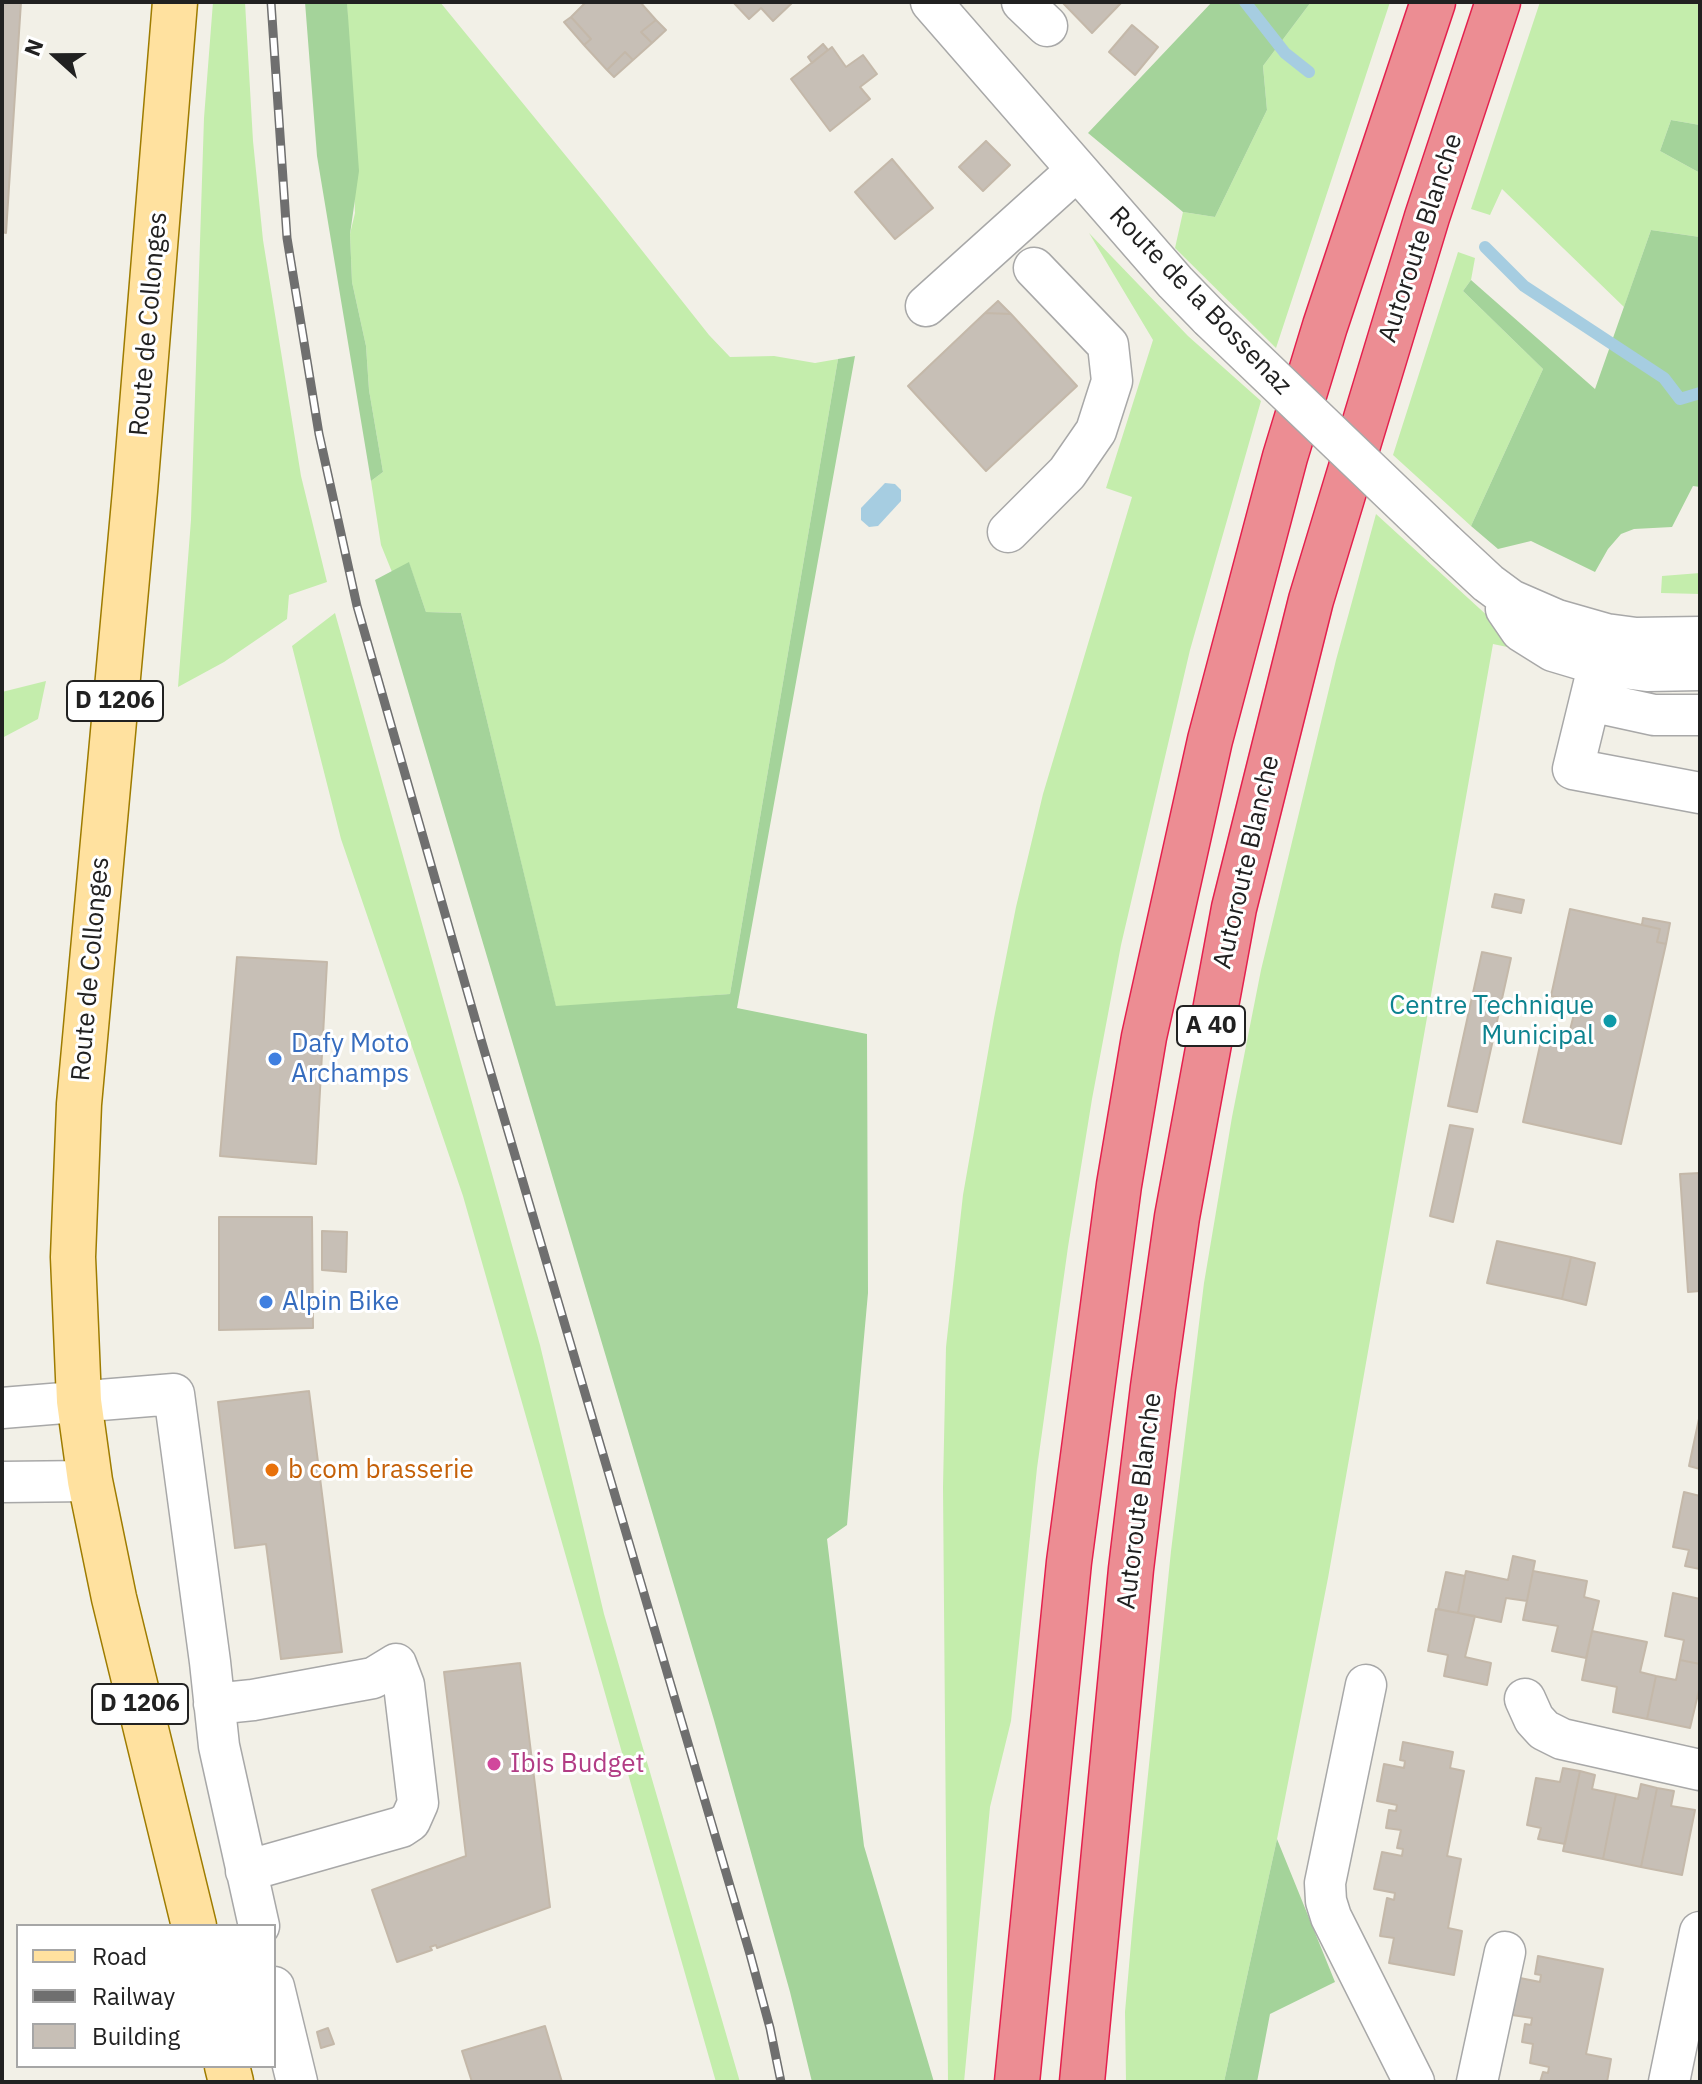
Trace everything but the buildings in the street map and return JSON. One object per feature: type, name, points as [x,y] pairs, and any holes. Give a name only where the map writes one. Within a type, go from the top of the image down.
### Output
[{"type":"highway","name":"A 40","points":[[1017,2082],[1069,1562],[1119,1185],[1144,1037],[1210,740],[1285,457],[1325,326],[1433,2]]},
{"type":"highway","name":"Autoroute Blanche","points":[[1082,2082],[1131,1569],[1153,1387],[1179,1202],[1234,908],[1311,600],[1427,217],[1498,2]]},
{"type":"main road","name":"Route de Collonges","points":[[175,2],[135,491],[79,1104],[73,1257],[79,1401],[90,1481],[114,1598],[194,1924]]},
{"type":"street","name":"Route de la Bossenaz","points":[[931,2],[1175,282],[1488,583],[1521,631],[1553,651],[1599,667],[1647,671],[1700,670]]},
{"type":"street","points":[[926,306],[1077,170]]},
{"type":"street","points":[[1008,532],[1075,462],[1096,431],[1112,381],[1108,345],[1034,268]]},
{"type":"street","name":"Route de la Bossenaz","points":[[1599,667],[1636,638],[1700,637]]},
{"type":"street","points":[[1599,667],[1573,769],[1700,793]]},
{"type":"street","name":"Route de la Bossenaz","points":[[1599,667],[1654,715],[1700,715]]},
{"type":"street","points":[[2,1408],[174,1394],[219,1746],[259,1924]]},
{"type":"street","points":[[2,1482],[90,1481]]},
{"type":"street","points":[[214,1704],[373,1678],[396,1664],[404,1685],[418,1803],[410,1821],[401,1827],[246,1871]]},
{"type":"street","points":[[1366,1685],[1325,1883],[1326,1901],[1331,1917],[1414,2082]]},
{"type":"street","points":[[1525,1699],[1534,1719],[1544,1730],[1562,1739],[1700,1770]]},
{"type":"street","points":[[1669,2082],[1700,1932]]},
{"type":"street","points":[[1477,2082],[1505,1952]]},
{"type":"street","points":[[276,1995],[297,2082]]},
{"type":"green space","points":[[213,2],[245,2],[253,141],[263,240],[301,476],[327,582],[289,595],[287,619],[224,662],[178,687],[191,520],[204,118]]},
{"type":"green space","points":[[305,2],[347,2],[359,171],[350,234],[352,282],[366,346],[369,390],[383,472],[371,481],[317,156]]},
{"type":"green space","points":[[347,2],[440,2],[730,357],[774,356],[815,363],[838,359],[730,994],[556,1007],[461,613],[426,612],[409,563],[392,572],[381,545],[371,481],[383,472],[369,390],[366,346],[352,282],[350,234],[355,213]]},
{"type":"green space","points":[[1212,2],[1311,2],[1263,66],[1267,110],[1215,217],[1183,212],[1088,133]]},
{"type":"green space","points":[[1311,2],[1390,2],[1276,348],[1175,248],[1183,212],[1215,217],[1267,110],[1263,66]]},
{"type":"green space","points":[[1540,2],[1700,2],[1700,125],[1671,120],[1660,151],[1700,173],[1700,237],[1651,230],[1624,307],[1502,189],[1490,215],[1471,209]]},
{"type":"green space","points":[[1671,120],[1700,125],[1700,173],[1660,151]]},
{"type":"green space","points":[[1651,230],[1700,237],[1700,487],[1693,486],[1672,527],[1634,529],[1621,534],[1595,572],[1531,541],[1498,549],[1471,526],[1543,369],[1463,291],[1471,280],[1595,389]]},
{"type":"green space","points":[[1089,233],[1188,336],[1261,401],[1190,650],[1121,945],[1092,1099],[1037,1468],[1011,1721],[990,1807],[964,2082],[948,2082],[943,1487],[946,1347],[963,1195],[1016,907],[1043,794],[1132,497],[1106,488],[1153,340]]},
{"type":"green space","points":[[1458,252],[1475,258],[1471,280],[1463,291],[1543,369],[1471,526],[1393,455]]},
{"type":"green space","points":[[855,356],[737,1008],[867,1034],[868,1293],[847,1525],[827,1539],[864,1846],[934,2082],[812,2082],[714,1720],[375,580],[409,562],[426,612],[461,613],[556,1006],[730,994],[838,359]]},
{"type":"green space","points":[[1376,514],[1491,619],[1512,648],[1493,644],[1328,1578],[1277,1839],[1224,2082],[1126,2082],[1125,2012],[1133,1920],[1171,1551],[1204,1283],[1261,970],[1336,660]]},
{"type":"green space","points":[[1700,573],[1700,594],[1661,593],[1662,576]]},
{"type":"green space","points":[[335,613],[540,1345],[604,1614],[740,2082],[716,2082],[463,1196],[341,839],[292,646]]},
{"type":"green space","points":[[46,681],[38,719],[2,738],[2,692]]},
{"type":"green space","points":[[1277,1839],[1335,1982],[1270,2014],[1257,2082],[1224,2082]]},
{"type":"water","points":[[885,483],[895,484],[901,490],[901,501],[878,526],[869,527],[861,520],[861,508]]},
{"type":"waterway","points":[[1245,2],[1285,53],[1309,72]]},
{"type":"waterway","points":[[1485,247],[1524,286],[1664,378],[1680,399],[1700,393]]},
{"type":"railway","points":[[271,2],[287,238],[319,434],[357,606],[750,1954],[781,2082]]},
{"type":"place","name":"Centre Technique Municipal","points":[[1610,1021]]},
{"type":"place","name":"Dafy Moto Archamps","points":[[275,1059]]},
{"type":"place","name":"Alpin Bike","points":[[266,1302]]},
{"type":"place","name":"b com brasserie","points":[[272,1470]]},
{"type":"place","name":"Ibis Budget","points":[[494,1764]]}]
